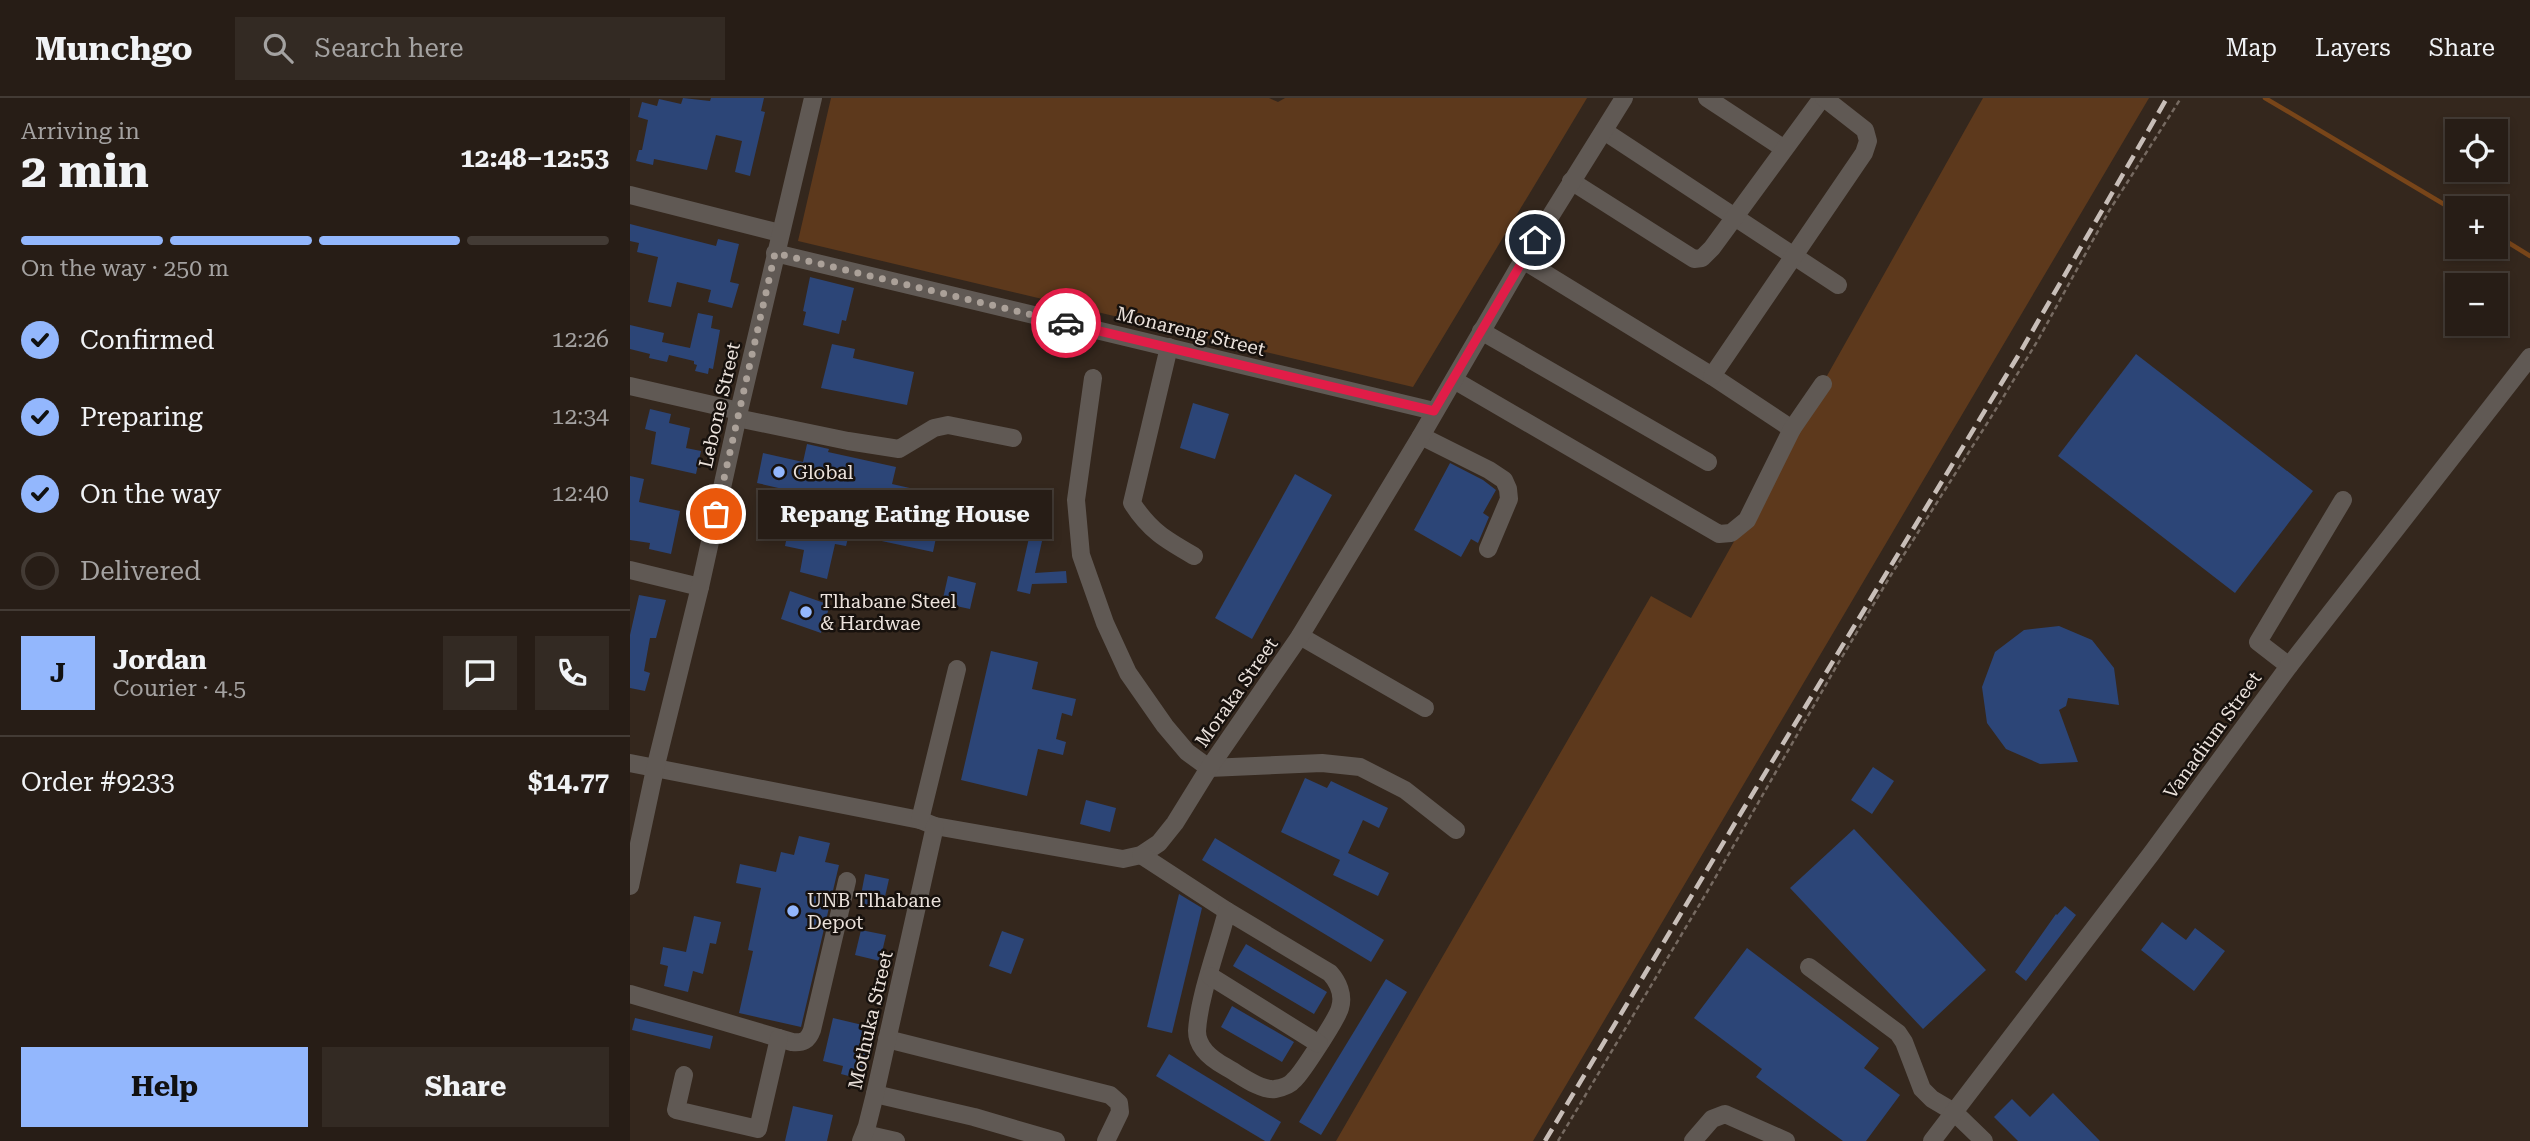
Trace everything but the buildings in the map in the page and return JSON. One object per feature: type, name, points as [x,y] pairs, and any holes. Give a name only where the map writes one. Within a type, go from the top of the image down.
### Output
[{"type":"street","name":"Lebone Street","points":[[630,886],[655,769],[813,98]]},
{"type":"street","name":"Moraka Street","points":[[1141,855],[1158,843],[1175,823],[1209,768],[1300,636],[1523,260],[1624,98]]},
{"type":"street","points":[[1707,98],[1783,148]]},
{"type":"street","points":[[1571,181],[1694,259],[1702,258],[1823,98],[1862,126],[1868,135],[1864,152],[1712,376]]},
{"type":"street","points":[[1604,131],[1838,285]]},
{"type":"street","points":[[630,195],[780,233]]},
{"type":"street","name":"Monareng Street","points":[[775,253],[1434,411]]},
{"type":"street","points":[[1523,260],[1712,376],[1792,429]]},
{"type":"street","points":[[1481,331],[1709,463]]},
{"type":"street","points":[[1169,348],[1132,503],[1159,537],[1194,556]]},
{"type":"street","name":"Vanadium Street","points":[[1932,1141],[2151,854],[2289,666],[2530,357]]},
{"type":"street","points":[[1093,378],[1076,500],[1081,555],[1105,623],[1128,673],[1165,726],[1187,752],[1209,768],[1322,763],[1360,767],[1405,790],[1456,830]]},
{"type":"street","points":[[1454,380],[1719,534],[1731,533],[1747,520],[1792,429],[1823,384]]},
{"type":"street","points":[[630,386],[848,442],[899,449],[934,428],[948,425],[1013,438]]},
{"type":"street","points":[[1421,436],[1504,480],[1509,499],[1489,549]]},
{"type":"street","points":[[2289,666],[2258,642],[2343,500]]},
{"type":"street","points":[[630,570],[700,587]]},
{"type":"street","points":[[1300,636],[1425,708]]},
{"type":"street","name":"Mothuka Street","points":[[863,1138],[887,1039],[957,670]]},
{"type":"street","points":[[630,763],[927,823],[1123,859],[1141,855],[1330,973],[1338,982],[1340,1008],[1319,1044],[1296,1079],[1275,1089],[1260,1086],[1215,1061],[1205,1051],[1197,1033],[1227,911]]},
{"type":"street","points":[[630,994],[800,1043],[810,1035],[847,881]]},
{"type":"street","points":[[1809,967],[1898,1032],[1905,1042],[1922,1089],[1931,1099],[1954,1112],[1984,1141]]},
{"type":"street","points":[[1210,976],[1319,1044]]},
{"type":"street","points":[[684,1075],[676,1110],[758,1129],[779,1038]]},
{"type":"street","points":[[887,1039],[1110,1095],[1119,1103],[1121,1112],[1107,1141]]},
{"type":"street","points":[[875,1094],[974,1117],[1056,1141]]},
{"type":"street","points":[[1693,1141],[1712,1119],[1725,1114],[1786,1141]]},
{"type":"street","points":[[863,1138],[896,1141]]},
{"type":"path","points":[[1558,1141],[1707,892],[1850,644],[2038,340],[2097,232],[2181,98]]},
{"type":"shaded area","points":[[831,98],[1269,98],[1278,102],[1285,98],[1587,98],[1413,387],[798,241]]},
{"type":"shaded area","points":[[1983,98],[2149,98],[1533,1141],[1336,1141],[1651,596],[1691,618]]},
{"type":"waterway","points":[[2265,98],[2445,205]]},
{"type":"waterway","points":[[2508,242],[2530,256]]},
{"type":"railway","points":[[1545,1141],[2018,356],[2167,98]]},
{"type":"way so far","points":[[716,514],[775,253],[1066,323]]},
{"type":"place","name":"Global","points":[[779,472]]},
{"type":"place","name":"Repang Eating House","points":[[716,514]]},
{"type":"place","name":"Tlhabane Steel & Hardwae","points":[[806,612]]},
{"type":"place","name":"UNB Tlhabane Depot","points":[[793,911]]},
{"type":"route","points":[[1066,323],[1434,411],[1535,240]]}]
